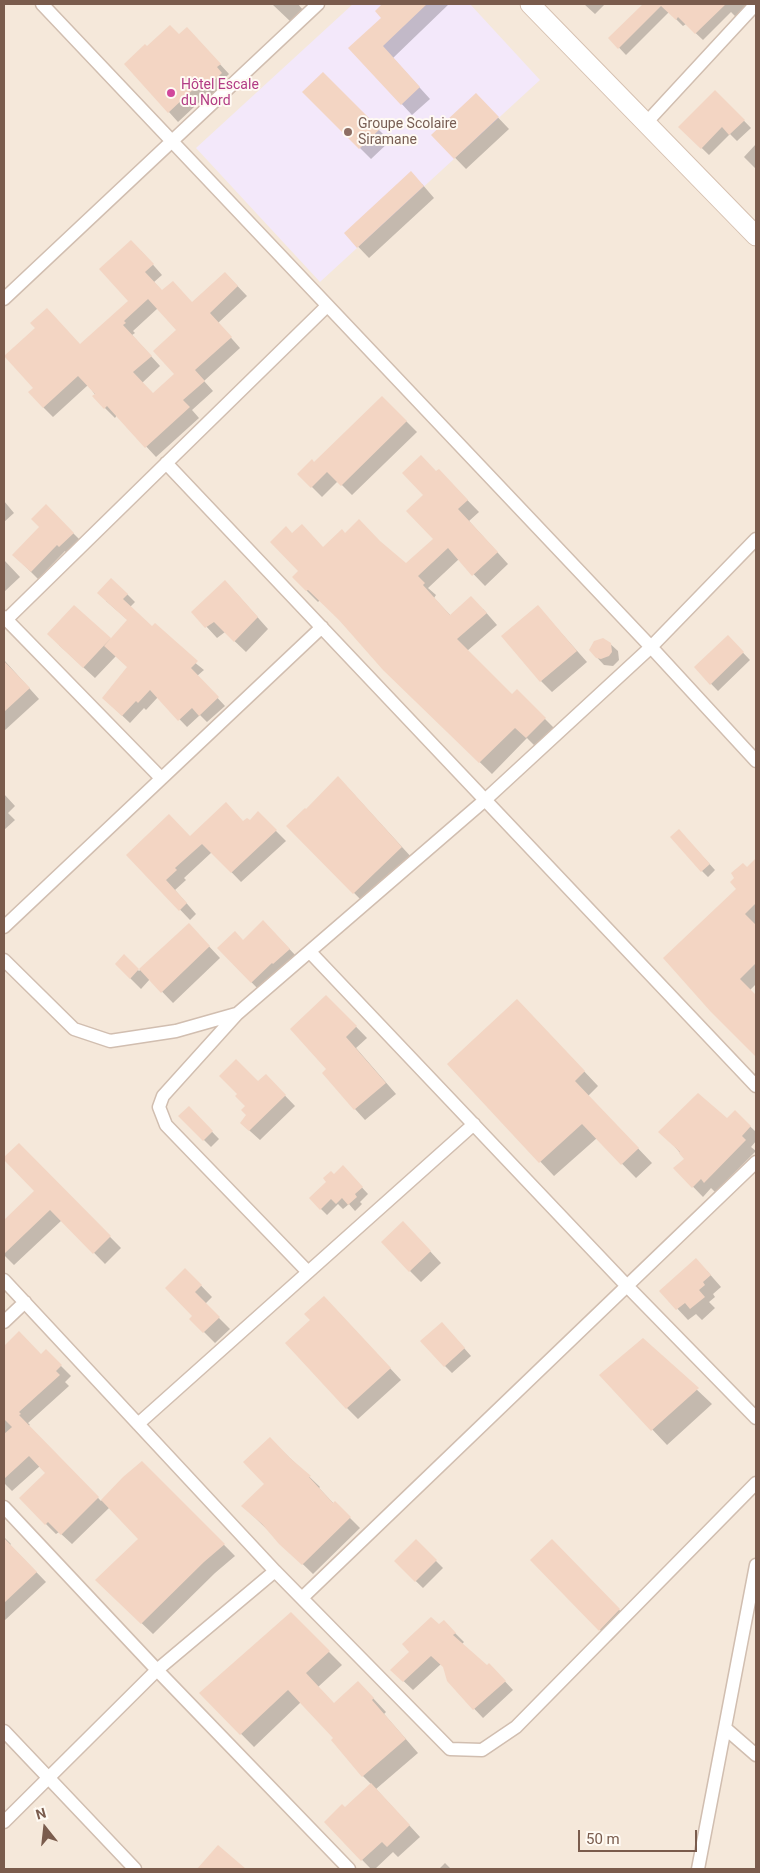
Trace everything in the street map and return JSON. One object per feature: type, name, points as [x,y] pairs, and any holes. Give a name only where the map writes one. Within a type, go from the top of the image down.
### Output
[{"type":"main road","points":[[530,4],[756,236]]},
{"type":"street","points":[[42,4],[651,647],[756,761]]},
{"type":"street","points":[[4,300],[318,4]]},
{"type":"street","points":[[646,123],[756,4]]},
{"type":"street","points":[[161,778],[5,618],[327,306]]},
{"type":"street","points":[[166,463],[756,1086]]},
{"type":"street","points":[[308,1272],[166,1125],[159,1107],[163,1096],[237,1014],[485,800],[651,647],[756,539]]},
{"type":"street","points":[[4,927],[322,626]]},
{"type":"street","points":[[310,952],[756,1418]]},
{"type":"street","points":[[4,960],[74,1029],[110,1041],[176,1031],[237,1014]]},
{"type":"street","points":[[138,1424],[474,1124]]},
{"type":"street","points":[[303,1597],[756,1162]]},
{"type":"street","points":[[4,1280],[275,1571],[303,1597],[450,1749],[482,1750],[516,1727],[756,1483]]},
{"type":"street","points":[[4,1322],[25,1302]]},
{"type":"street","points":[[4,1507],[157,1670],[349,1869]]},
{"type":"street","points":[[698,1869],[756,1564]]},
{"type":"street","points":[[4,1822],[157,1670],[275,1571]]},
{"type":"street","points":[[725,1728],[756,1755]]},
{"type":"street","points":[[4,1731],[135,1869]]},
{"type":"shaded area","points":[[4,4],[756,4],[756,1869],[4,1869]]},
{"type":"shaded area","name":"Groupe Scolaire Siramane","points":[[353,4],[470,4],[540,80],[320,282],[196,148]]},
{"type":"building","points":[[382,4],[427,4],[383,46],[420,87],[401,105],[348,48],[381,18],[375,11]]},
{"type":"building","points":[[643,4],[726,4],[695,34],[678,17],[676,20],[661,6],[618,49],[608,38]]},
{"type":"building","points":[[170,25],[179,34],[187,27],[221,64],[217,67],[222,73],[204,90],[199,84],[168,113],[124,64],[145,44],[147,46]]},
{"type":"building","points":[[323,72],[380,129],[359,149],[302,92]]},
{"type":"building","points":[[715,90],[745,120],[729,135],[722,127],[701,149],[678,127]]},
{"type":"building","points":[[476,93],[499,117],[454,159],[431,135]]},
{"type":"building","points":[[411,171],[424,186],[357,248],[344,233]]},
{"type":"building","points":[[131,240],[154,264],[145,272],[162,290],[173,281],[192,302],[225,272],[238,286],[210,313],[232,337],[195,370],[205,381],[183,400],[190,407],[145,448],[107,406],[104,409],[92,396],[95,394],[78,376],[43,408],[28,392],[33,388],[4,356],[35,328],[30,323],[47,308],[80,344],[128,301],[99,269]],"holes":[[[148,299],[176,330],[153,351],[174,374],[153,393],[133,372],[152,356],[123,325],[126,323],[124,321]]]},
{"type":"building","points":[[382,396],[407,421],[341,486],[327,472],[311,488],[297,474],[312,459],[314,462]]},
{"type":"building","points":[[421,455],[436,471],[439,469],[468,500],[458,509],[498,552],[472,576],[448,548],[418,576],[425,583],[423,585],[450,615],[471,596],[487,613],[457,639],[512,694],[517,689],[546,718],[526,738],[515,728],[479,763],[383,670],[339,620],[292,577],[298,571],[270,542],[286,526],[292,533],[302,524],[323,547],[342,529],[345,533],[359,519],[380,541],[406,563],[433,539],[406,511],[423,495],[402,473]]},
{"type":"building","points":[[46,504],[74,533],[59,547],[57,545],[31,572],[12,555],[39,527],[31,519]]},
{"type":"building","points":[[111,578],[128,594],[123,599],[152,626],[155,623],[198,661],[191,668],[219,697],[199,716],[192,708],[178,721],[150,690],[122,716],[102,698],[127,667],[104,646],[127,620],[97,593]]},
{"type":"building","points":[[225,580],[258,617],[234,642],[214,622],[205,628],[191,612]]},
{"type":"building","points":[[74,605],[111,638],[83,668],[47,634]]},
{"type":"building","points":[[538,605],[577,651],[540,682],[501,636]]},
{"type":"building","points":[[728,635],[744,652],[710,685],[694,667]]},
{"type":"building","points":[[603,638],[611,643],[612,652],[609,656],[601,659],[596,658],[589,650],[594,641]]},
{"type":"building","points":[[4,661],[30,688],[4,712]]},
{"type":"building","points":[[338,776],[402,847],[353,894],[286,826],[306,809]]},
{"type":"building","points":[[226,802],[243,821],[247,818],[250,820],[258,811],[277,830],[231,873],[202,844],[175,868],[177,870],[166,880],[187,903],[179,911],[126,855],[169,814],[190,836]]},
{"type":"building","points":[[679,829],[710,864],[701,872],[670,837]]},
{"type":"building","points":[[756,858],[756,903],[745,914],[756,925],[756,963],[740,979],[756,995],[756,1057],[711,1012],[663,958],[736,889],[730,882],[734,878],[731,873],[743,863],[747,867]]},
{"type":"building","points":[[263,920],[290,949],[251,983],[217,948],[235,931],[243,940]]},
{"type":"building","points":[[189,923],[210,946],[161,993],[139,969]]},
{"type":"building","points":[[124,954],[139,969],[130,979],[115,964]]},
{"type":"building","points":[[326,995],[357,1026],[346,1037],[386,1083],[354,1110],[322,1073],[326,1069],[290,1029]]},
{"type":"building","points":[[517,999],[585,1071],[575,1081],[639,1148],[621,1165],[582,1124],[539,1163],[447,1064]]},
{"type":"building","points":[[236,1059],[258,1081],[266,1074],[286,1095],[249,1131],[240,1123],[246,1115],[241,1110],[245,1106],[235,1096],[237,1094],[219,1076]]},
{"type":"building","points":[[698,1093],[727,1118],[735,1110],[751,1126],[742,1136],[746,1140],[704,1183],[701,1179],[692,1188],[673,1168],[684,1159],[680,1152],[658,1132]]},
{"type":"building","points":[[189,1106],[213,1131],[203,1141],[178,1116]]},
{"type":"building","points":[[19,1143],[111,1236],[93,1254],[50,1210],[4,1254],[4,1220],[34,1191],[4,1160],[4,1157]]},
{"type":"building","points":[[343,1165],[363,1187],[355,1194],[357,1197],[348,1205],[342,1198],[336,1204],[331,1199],[320,1210],[309,1198],[326,1182],[323,1178],[331,1171],[334,1174]]},
{"type":"building","points":[[403,1221],[431,1251],[409,1272],[381,1242]]},
{"type":"building","points":[[696,1258],[711,1275],[703,1282],[705,1285],[699,1290],[705,1297],[690,1309],[685,1303],[676,1310],[659,1291]]},
{"type":"building","points":[[185,1268],[202,1285],[195,1292],[220,1317],[203,1333],[189,1319],[192,1316],[165,1288]]},
{"type":"building","points":[[324,1296],[391,1368],[346,1409],[285,1343],[310,1320],[304,1314]]},
{"type":"building","points":[[442,1322],[465,1348],[444,1367],[420,1341]]},
{"type":"building","points":[[19,1331],[41,1354],[46,1349],[62,1365],[56,1371],[60,1375],[19,1412],[21,1414],[19,1415],[99,1497],[61,1535],[48,1522],[45,1525],[19,1498],[45,1473],[29,1456],[4,1479],[4,1434],[12,1427],[4,1419],[4,1346]]},
{"type":"building","points":[[643,1338],[699,1388],[651,1431],[599,1375]]},
{"type":"building","points":[[270,1437],[311,1476],[309,1477],[333,1503],[335,1501],[351,1517],[302,1565],[279,1544],[262,1524],[241,1506],[264,1484],[243,1462]]},
{"type":"building","points":[[142,1461],[225,1544],[141,1624],[95,1580],[138,1539],[101,1500],[123,1477]]},
{"type":"building","points":[[4,1538],[37,1572],[4,1603]]},
{"type":"building","points":[[416,1539],[437,1560],[415,1582],[394,1561]]},
{"type":"building","points":[[552,1539],[620,1609],[599,1631],[530,1560]]},
{"type":"building","points":[[291,1612],[330,1651],[306,1673],[334,1703],[358,1681],[406,1739],[362,1777],[331,1740],[333,1738],[288,1690],[240,1735],[199,1693]]},
{"type":"building","points":[[431,1617],[439,1624],[444,1620],[456,1633],[453,1635],[487,1665],[489,1663],[506,1681],[473,1710],[447,1681],[443,1667],[431,1656],[403,1682],[390,1670],[409,1652],[402,1644]]},
{"type":"building","points":[[371,1783],[410,1825],[387,1847],[382,1842],[361,1861],[324,1822],[342,1804],[345,1807]]},
{"type":"building","points":[[218,1845],[246,1869],[197,1869]]},
{"type":"place","name":"Hôtel Escale du Nord","points":[[171,93]]},
{"type":"place","name":"Groupe Scolaire Siramane","points":[[348,132]]}]
